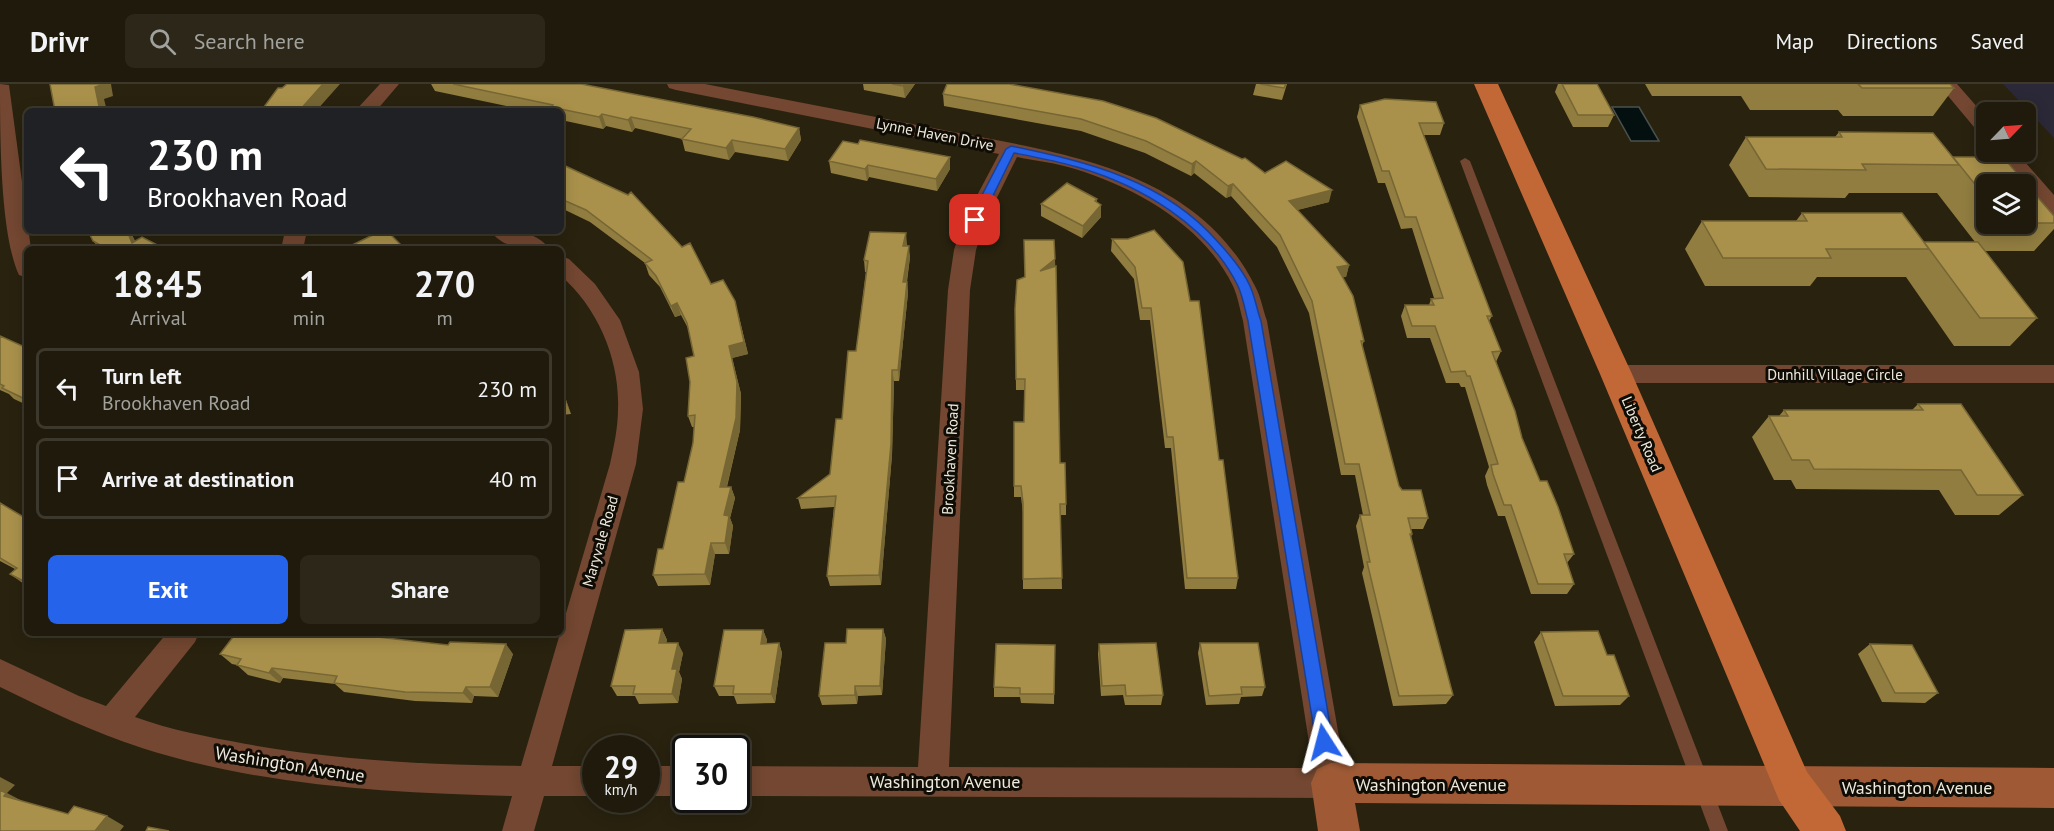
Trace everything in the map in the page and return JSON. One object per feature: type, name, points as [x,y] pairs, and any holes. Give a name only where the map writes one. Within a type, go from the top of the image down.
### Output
[{"type":"main road","name":"Liberty Road","points":[[1486,84],[1616,374],[1793,786],[1825,831]]},
{"type":"main road","name":"Washington Avenue","points":[[1331,783],[2054,788]]},
{"type":"main road","name":"Lynne Haven Drive","points":[[1331,783],[1339,831]]},
{"type":"main road","name":"Liberty Road","points":[[1793,786],[1800,831]]},
{"type":"street","points":[[368,108],[390,84]]},
{"type":"street","name":"Lynne Haven Drive","points":[[676,84],[1078,164],[1115,176],[1148,192],[1180,212],[1203,232],[1224,256],[1244,286],[1255,321],[1331,783]]},
{"type":"street","points":[[1947,84],[1976,117]]},
{"type":"street","points":[[0,85],[18,243],[24,261]]},
{"type":"street","name":"Brookhaven Road","points":[[933,780],[959,290],[965,250],[975,220],[1011,149]]},
{"type":"street","points":[[2014,162],[2054,208]]},
{"type":"street","points":[[508,234],[532,246]]},
{"type":"street","name":"Maryvale Road","points":[[518,831],[530,782],[623,464],[630,423],[630,390],[622,353],[609,321],[588,291],[564,267]]},
{"type":"street","name":"Dunhill Village Circle","points":[[1616,374],[2054,374]]},
{"type":"street","points":[[111,723],[183,636]]},
{"type":"street","name":"Washington Avenue","points":[[0,672],[34,691],[111,723],[195,749],[273,765],[388,778],[582,782]]},
{"type":"street","name":"Washington Avenue","points":[[750,781],[1331,783]]},
{"type":"lane","points":[[1465,161],[1719,831]]},
{"type":"shaded area","points":[[2003,84],[2054,84],[2054,138],[2036,119],[2036,102],[2020,102]]},
{"type":"shaded area","points":[[1612,107],[1639,107],[1659,141],[1631,141]]},
{"type":"building","points":[[50,84],[104,84],[95,87],[99,108],[54,108]]},
{"type":"building","points":[[287,84],[323,84],[302,108],[263,108],[278,88]]},
{"type":"building","points":[[453,84],[581,84],[799,128],[785,149],[732,140],[726,148],[682,139],[691,129],[631,117],[628,120],[602,114],[599,117],[551,107],[553,105]]},
{"type":"building","points":[[947,84],[1009,84],[1103,101],[1156,118],[1242,159],[1245,158],[1265,173],[1286,161],[1332,190],[1289,201],[1349,265],[1337,267],[1353,296],[1364,341],[1361,341],[1399,486],[1402,490],[1421,490],[1428,518],[1408,518],[1412,534],[1410,534],[1453,695],[1399,696],[1367,562],[1370,562],[1360,515],[1370,515],[1359,464],[1345,464],[1312,301],[1280,235],[1233,184],[1228,186],[1196,161],[1192,164],[1146,141],[1081,119],[943,94]]},
{"type":"building","points":[[1260,84],[1286,84],[1284,88]]},
{"type":"building","points":[[1562,84],[1597,84],[1614,115],[1578,115]]},
{"type":"building","points":[[1858,84],[1950,84],[1954,88],[1862,88]]},
{"type":"building","points":[[1385,99],[1436,102],[1444,123],[1419,123],[1492,316],[1487,316],[1501,351],[1492,352],[1515,411],[1522,438],[1540,481],[1547,481],[1574,554],[1564,554],[1574,584],[1538,584],[1511,505],[1504,505],[1493,474],[1491,465],[1498,464],[1470,376],[1467,376],[1465,371],[1451,372],[1435,326],[1412,326],[1405,305],[1434,305],[1431,299],[1443,298],[1416,217],[1405,217],[1389,171],[1382,171],[1360,105]]},
{"type":"building","points":[[1839,132],[1933,133],[1959,165],[1862,164],[1866,170],[1766,169],[1746,137],[1842,137]]},
{"type":"building","points":[[860,140],[950,157],[936,179],[868,165],[865,169],[829,161],[843,141],[858,144]]},
{"type":"building","points":[[1953,157],[1976,157],[1976,162],[2007,162],[2018,174],[1976,174],[1976,186]]},
{"type":"building","points":[[564,165],[628,195],[631,192],[682,247],[690,243],[711,284],[723,280],[735,301],[744,342],[729,346],[737,382],[736,418],[720,487],[731,487],[724,515],[729,516],[725,543],[711,543],[705,574],[653,575],[658,549],[663,549],[678,482],[684,482],[693,443],[695,415],[688,416],[690,382],[686,358],[694,356],[687,323],[677,303],[671,306],[656,276],[645,263],[652,260],[586,210],[564,200]]},
{"type":"building","points":[[1067,183],[1097,199],[1095,201],[1101,205],[1083,226],[1041,204]]},
{"type":"building","points":[[2036,195],[2054,216],[2054,223],[2036,223]]},
{"type":"building","points":[[1802,213],[1902,213],[1929,249],[1826,249],[1831,258],[1723,258],[1702,221],[1807,221]]},
{"type":"building","points":[[1154,230],[1183,262],[1190,301],[1199,301],[1219,460],[1223,460],[1238,578],[1187,578],[1173,437],[1167,437],[1151,308],[1142,308],[1135,267],[1112,239],[1128,239]]},
{"type":"building","points":[[870,232],[906,233],[903,246],[909,246],[903,282],[907,282],[898,370],[892,370],[891,444],[879,575],[827,576],[836,496],[798,498],[830,474],[836,419],[842,419],[848,351],[856,351],[868,261],[864,260]]},
{"type":"building","points":[[90,234],[128,234],[132,243],[142,237],[159,246],[102,246],[93,241]]},
{"type":"building","points":[[375,234],[390,234],[402,246],[350,246]]},
{"type":"building","points":[[1024,240],[1054,240],[1055,259],[1040,271],[1056,266],[1060,463],[1065,463],[1066,504],[1060,504],[1062,578],[1023,579],[1023,503],[1021,486],[1014,486],[1014,422],[1024,422],[1025,379],[1016,379],[1015,309],[1017,280],[1025,277]]},
{"type":"building","points":[[1924,242],[1978,242],[2037,318],[1980,318]]},
{"type":"building","points":[[0,336],[24,347],[24,399],[2,388],[4,386],[0,384]]},
{"type":"building","points":[[1918,404],[1961,404],[2023,495],[1977,495],[1961,470],[1814,469],[1809,460],[1792,460],[1769,416],[1788,416],[1784,410],[1923,410]]},
{"type":"building","points":[[0,503],[24,517],[24,581],[10,574],[17,568],[0,558]]},
{"type":"building","points":[[662,629],[659,643],[678,643],[672,669],[677,669],[672,694],[633,694],[635,686],[611,686],[625,630]]},
{"type":"building","points":[[847,629],[883,629],[880,686],[855,686],[855,695],[819,696],[825,643],[846,643]]},
{"type":"building","points":[[724,630],[763,630],[761,644],[779,643],[771,694],[733,694],[734,686],[714,686]]},
{"type":"building","points":[[1598,631],[1607,655],[1614,655],[1629,696],[1563,696],[1541,632]]},
{"type":"building","points":[[234,636],[368,636],[448,645],[450,642],[506,644],[490,687],[466,687],[463,693],[405,692],[334,683],[337,676],[272,668],[269,673],[237,665],[241,659],[220,654]]},
{"type":"building","points":[[1156,643],[1163,695],[1126,696],[1125,685],[1102,686],[1099,644]]},
{"type":"building","points":[[1200,643],[1258,643],[1265,687],[1241,687],[1242,694],[1209,696]]},
{"type":"building","points":[[996,644],[1055,645],[1054,694],[1020,694],[1020,688],[994,687]]},
{"type":"building","points":[[1870,644],[1912,645],[1938,693],[1895,693]]},
{"type":"building","points":[[0,790],[6,793],[4,796],[68,814],[74,806],[107,816],[95,831],[0,831]]},
{"type":"building","points":[[148,827],[169,831],[146,831]]},
{"type":"route","points":[[975,220],[1011,149],[1078,164],[1115,176],[1148,192],[1180,212],[1203,232],[1224,256],[1244,286],[1255,321],[1324,742]]}]
